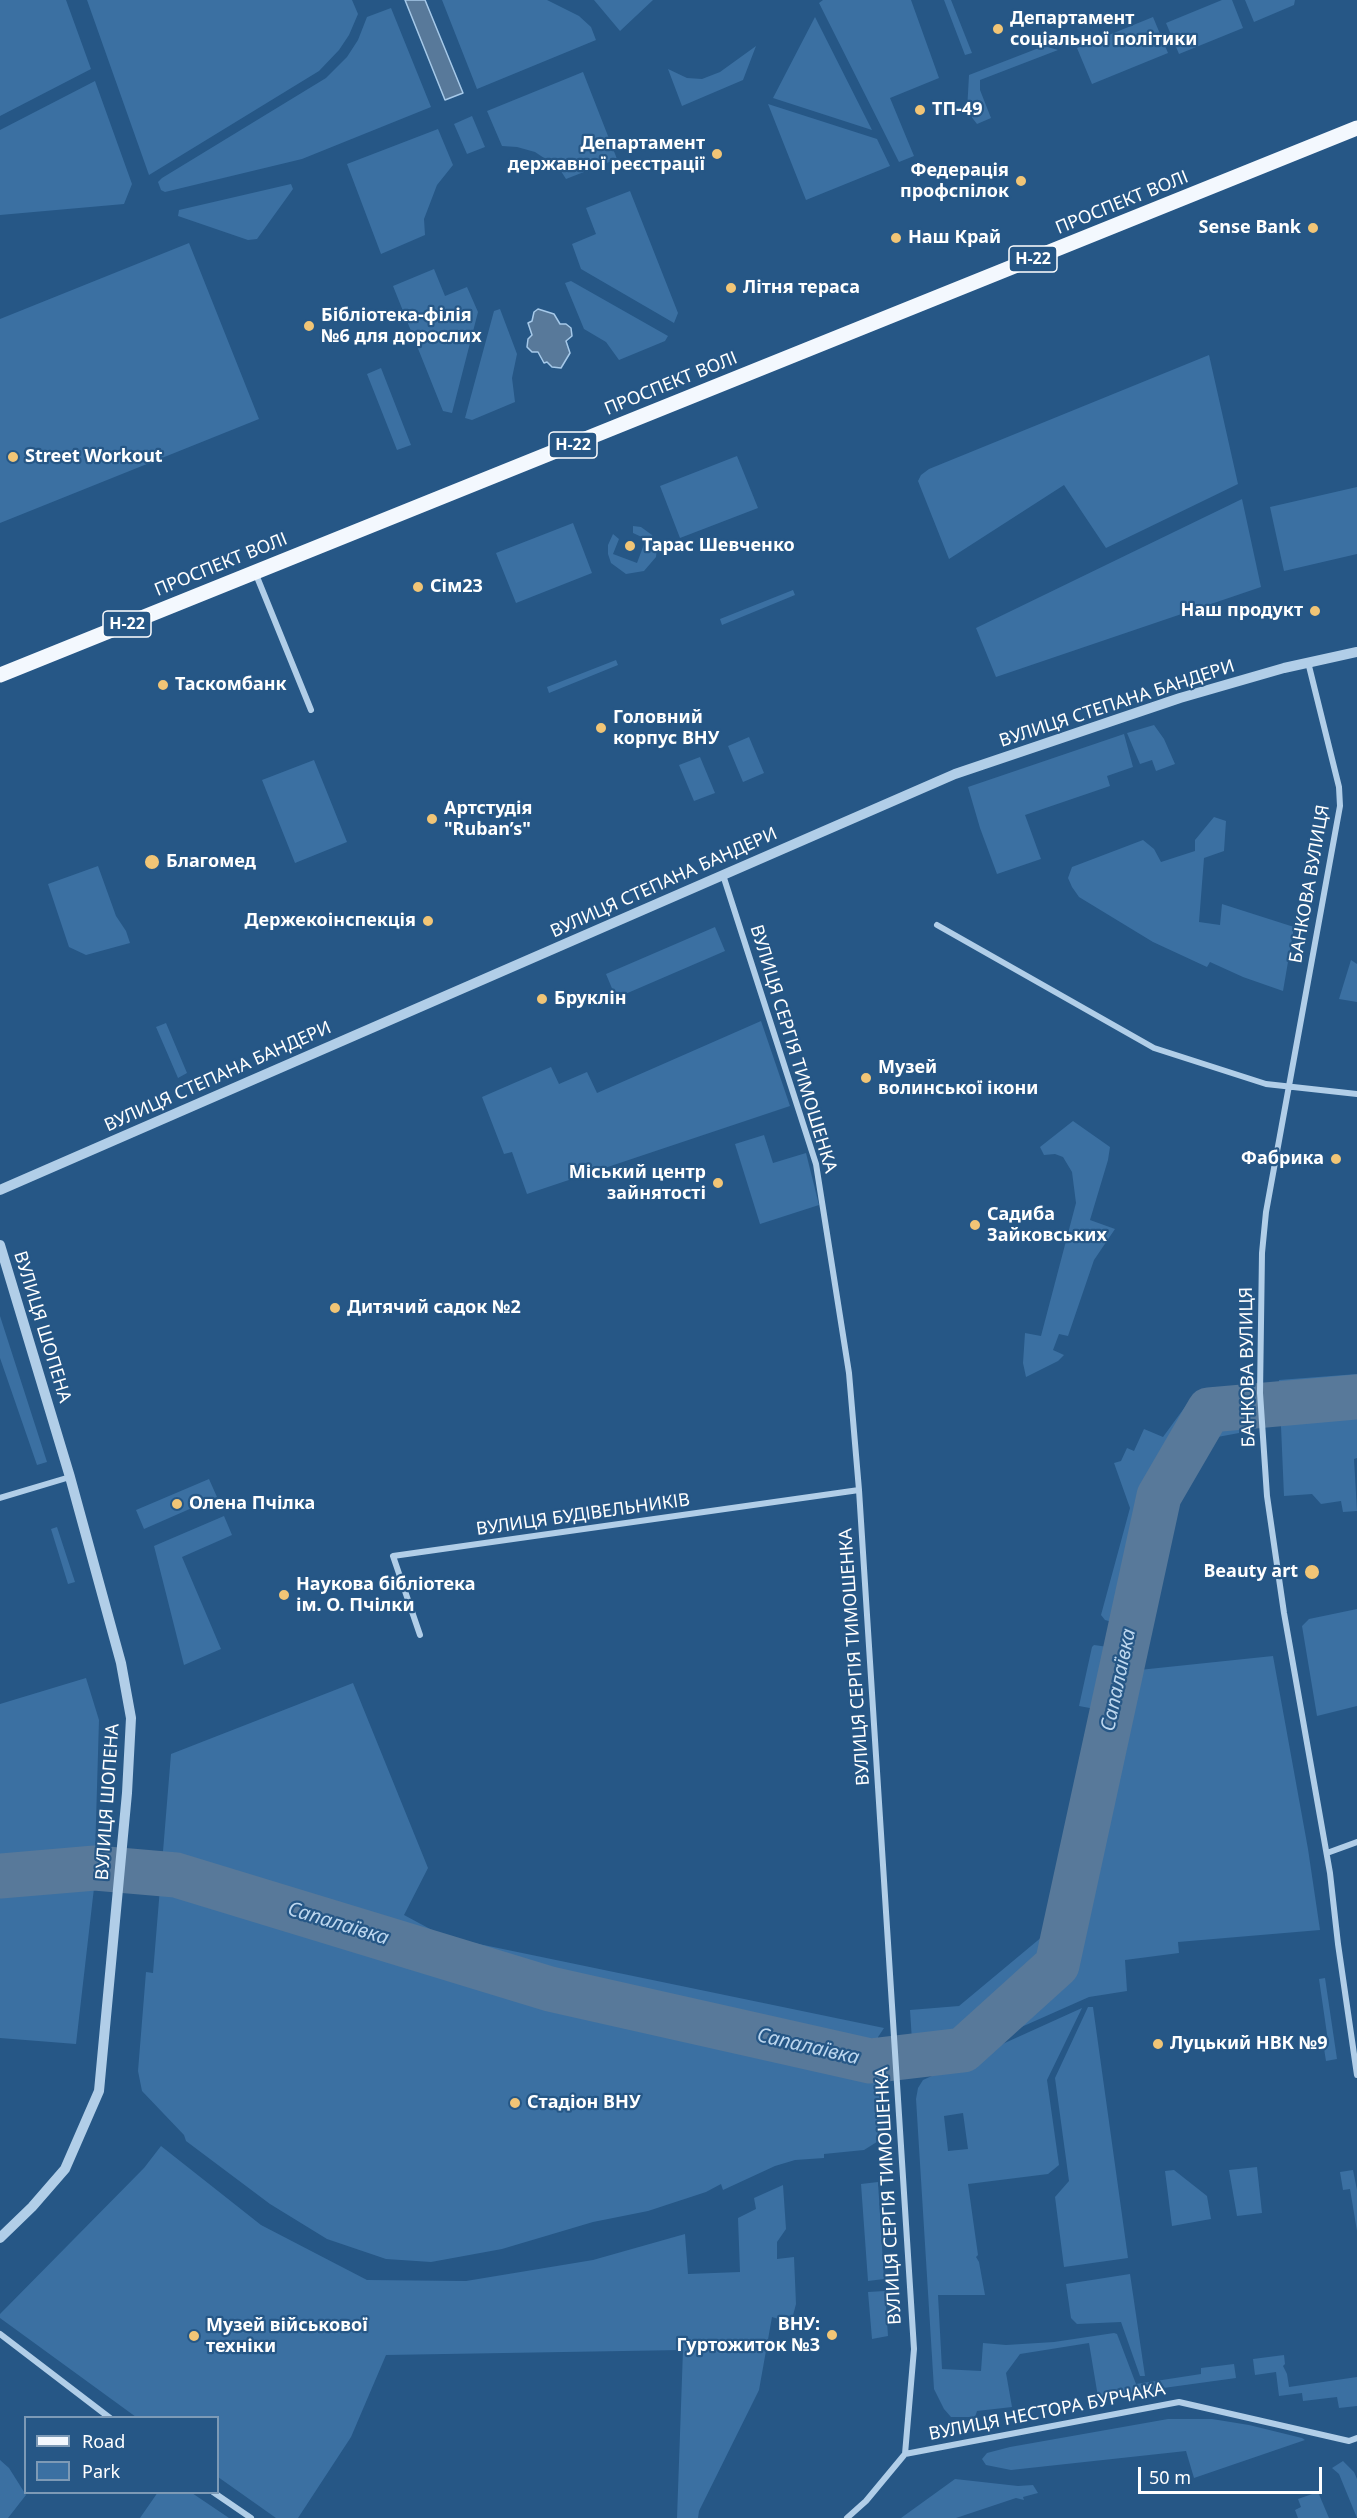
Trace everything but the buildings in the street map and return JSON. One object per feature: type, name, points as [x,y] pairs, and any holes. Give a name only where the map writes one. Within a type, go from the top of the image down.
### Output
[{"type":"main road","name":"ПРОСПЕКТ ВОЛІ","points":[[0,675],[1357,128]]},
{"type":"street","points":[[255,572],[311,710]]},
{"type":"street","name":"ВУЛИЦЯ СТЕПАНА БАНДЕРИ","points":[[0,1190],[955,774],[1169,702],[1308,662],[1357,652]]},
{"type":"street","name":"БАНКОВА ВУЛИЦЯ","points":[[1308,662],[1339,787],[1340,806],[1266,1212],[1262,1253],[1260,1393],[1268,1496],[1284,1612],[1327,1853],[1357,2075]]},
{"type":"street","name":"ВУЛИЦЯ СЕРГІЯ ТИМОШЕНКА","points":[[723,875],[816,1164],[849,1373],[859,1490],[914,2349],[904,2454]]},
{"type":"street","points":[[937,925],[1154,1048],[1266,1083],[1357,1094]]},
{"type":"street","name":"ВУЛИЦЯ ШОПЕНА","points":[[0,1245],[70,1477],[121,1663],[131,1718],[127,1793],[99,2091],[65,2169],[32,2207],[0,2238]]},
{"type":"street","points":[[0,1498],[70,1477]]},
{"type":"street","name":"ВУЛИЦЯ БУДІВЕЛЬНИКІВ","points":[[420,1635],[393,1556],[859,1490]]},
{"type":"street","points":[[1327,1853],[1357,1842]]},
{"type":"street","points":[[0,2334],[107,2416]]},
{"type":"street","name":"ВУЛИЦЯ НЕСТОРА БУРЧАКА","points":[[904,2454],[1179,2402],[1349,2441],[1357,2438]]},
{"type":"street","points":[[848,2518],[866,2501],[904,2454]]},
{"type":"street","points":[[215,2494],[251,2518]]},
{"type":"green space","points":[[0,0],[66,0],[91,69],[0,116]]},
{"type":"green space","points":[[87,0],[352,0],[358,14],[349,35],[339,50],[319,71],[149,175]]},
{"type":"green space","points":[[442,0],[547,0],[579,16],[591,27],[596,40],[477,89]]},
{"type":"green space","points":[[594,0],[653,0],[620,31]]},
{"type":"green space","points":[[823,0],[911,0],[939,78],[890,98],[914,156],[899,162],[819,3]]},
{"type":"green space","points":[[944,0],[951,0],[972,53],[965,55]]},
{"type":"green space","points":[[1222,0],[1232,0],[1243,28],[1179,54],[1166,23]]},
{"type":"green space","points":[[1245,0],[1295,0],[1294,5],[1254,22]]},
{"type":"green space","points":[[391,8],[431,107],[302,159],[165,192],[161,190],[158,182],[162,178],[326,78],[347,57],[358,40],[367,17]]},
{"type":"green space","points":[[815,17],[872,130],[773,98]]},
{"type":"green space","points":[[1153,17],[1168,53],[1092,84],[1077,48]]},
{"type":"green space","points":[[756,46],[743,80],[682,106],[668,69],[687,78],[702,79],[720,72]]},
{"type":"green space","points":[[1044,46],[1058,50],[980,80],[980,90],[991,118],[977,124],[967,111],[969,75]]},
{"type":"green space","points":[[583,72],[617,159],[566,179],[559,168],[535,152],[502,146],[487,111]]},
{"type":"green space","points":[[95,81],[132,184],[124,204],[0,215],[0,130]]},
{"type":"green space","points":[[768,104],[877,139],[890,166],[806,200]]},
{"type":"green space","points":[[472,116],[485,147],[467,154],[454,124]]},
{"type":"green space","points":[[438,129],[453,165],[437,185],[424,219],[425,235],[381,254],[347,164]]},
{"type":"green space","points":[[291,184],[293,189],[257,239],[248,240],[178,216],[179,210]]},
{"type":"green space","points":[[630,191],[678,313],[674,323],[581,269],[572,244],[596,234],[586,208]]},
{"type":"green space","points":[[189,243],[259,419],[0,523],[0,319]]},
{"type":"green space","points":[[434,269],[445,296],[467,287],[478,312],[452,413],[443,411],[393,286]]},
{"type":"green space","points":[[571,281],[668,336],[665,341],[619,360],[606,342],[584,329],[565,283]]},
{"type":"green space","points":[[500,309],[517,354],[512,378],[515,402],[472,420],[465,418],[494,311]]},
{"type":"green space","points":[[1209,355],[1238,484],[1106,548],[1064,485],[949,559],[918,481],[921,475],[929,469]]},
{"type":"green space","points":[[381,368],[411,445],[397,450],[367,374]]},
{"type":"green space","points":[[737,456],[758,508],[680,538],[660,486]]},
{"type":"green space","points":[[1357,487],[1357,554],[1284,571],[1270,507]]},
{"type":"green space","points":[[1242,499],[1261,587],[996,677],[976,628]]},
{"type":"green space","points":[[573,523],[592,573],[516,603],[496,553]]},
{"type":"green space","points":[[633,526],[641,527],[652,535],[657,548],[656,557],[644,571],[626,574],[611,563],[608,545],[613,534],[619,539],[613,554],[637,563],[646,539],[633,533]]},
{"type":"green space","points":[[793,590],[795,595],[722,625],[720,619]]},
{"type":"green space","points":[[616,660],[618,665],[549,693],[547,687]]},
{"type":"green space","points":[[1154,725],[1164,739],[1175,764],[1156,771],[1152,760],[1140,764],[1127,733]]},
{"type":"green space","points":[[1124,734],[1133,767],[1107,776],[1110,786],[1025,815],[1041,859],[997,874],[968,787]]},
{"type":"green space","points":[[749,737],[764,773],[743,782],[728,746]]},
{"type":"green space","points":[[700,757],[715,793],[694,801],[679,765]]},
{"type":"green space","points":[[314,760],[347,842],[295,863],[262,780]]},
{"type":"green space","points":[[1214,817],[1226,821],[1224,851],[1204,858],[1199,922],[1220,925],[1222,904],[1294,927],[1283,991],[1210,962],[1207,967],[1153,942],[1079,897],[1068,878],[1072,867],[1143,840],[1154,849],[1161,862],[1195,851],[1195,840]]},
{"type":"green space","points":[[98,866],[116,916],[126,931],[130,943],[86,955],[69,947],[48,884]]},
{"type":"green space","points":[[715,927],[725,951],[616,998],[606,974]]},
{"type":"green space","points":[[1351,960],[1357,964],[1357,1002],[1339,999]]},
{"type":"green space","points":[[761,1021],[790,1106],[527,1194],[512,1152],[504,1154],[482,1097],[551,1067],[559,1084],[587,1072],[597,1093]]},
{"type":"green space","points":[[166,1023],[187,1073],[178,1078],[156,1027]]},
{"type":"green space","points":[[1073,1121],[1110,1147],[1090,1220],[1115,1229],[1094,1260],[1068,1336],[1059,1334],[1053,1350],[1064,1355],[1058,1361],[1026,1377],[1023,1363],[1025,1333],[1041,1336],[1076,1203],[1072,1172],[1063,1157],[1055,1154],[1044,1155],[1040,1147]]},
{"type":"green space","points":[[764,1135],[773,1163],[806,1153],[819,1205],[760,1224],[735,1144]]},
{"type":"green space","points":[[0,1316],[47,1462],[37,1465],[0,1358]]},
{"type":"green space","points":[[1357,1374],[1357,1458],[1354,1459],[1357,1511],[1343,1512],[1341,1501],[1321,1504],[1312,1494],[1284,1496],[1279,1380]]},
{"type":"green space","points":[[1235,1390],[1241,1393],[1242,1414],[1239,1433],[1212,1438],[1179,1481],[1145,1617],[1139,1670],[1273,1656],[1308,1849],[1320,1930],[1178,1942],[1179,1953],[1125,1960],[1127,1991],[1089,1997],[947,2060],[914,2072],[910,2010],[959,2006],[1049,1931],[1076,1861],[1106,1711],[1079,1706],[1092,1647],[1094,1645],[1108,1647],[1112,1622],[1105,1620],[1101,1615],[1130,1508],[1114,1463],[1121,1461],[1127,1448],[1134,1451],[1144,1429],[1163,1437],[1193,1396]]},
{"type":"green space","points":[[209,1479],[217,1497],[144,1529],[136,1510]]},
{"type":"green space","points":[[224,1516],[232,1535],[182,1557],[221,1649],[184,1665],[154,1546]]},
{"type":"green space","points":[[57,1527],[75,1582],[68,1584],[51,1529]]},
{"type":"green space","points":[[1357,1609],[1357,1706],[1317,1716],[1302,1626],[1309,1619]]},
{"type":"green space","points":[[86,1678],[99,1720],[94,1888],[76,2044],[0,2038],[0,1704]]},
{"type":"green space","name":"Стадіон ВНУ","points":[[353,1683],[428,1868],[404,1915],[445,1937],[884,2028],[878,2037],[881,2074],[869,2081],[881,2080],[884,2115],[883,2135],[880,2140],[864,2150],[824,2154],[824,2158],[795,2160],[775,2166],[723,2190],[721,2184],[706,2192],[648,2211],[593,2222],[502,2249],[431,2262],[386,2259],[327,2239],[270,2204],[186,2141],[184,2135],[142,2091],[138,2071],[146,1972],[153,1973],[171,1754]]},
{"type":"green space","points":[[1325,1978],[1337,2059],[1326,2061],[1323,2042],[1328,2041],[1319,1979]]},
{"type":"green space","points":[[1088,2007],[1093,2007],[1128,2258],[1064,2267],[1055,2197],[1069,2181],[1055,2078]]},
{"type":"green space","points":[[1082,2008],[1047,2080],[1059,2165],[1048,2174],[968,2184],[978,2255],[976,2257],[985,2295],[938,2295],[942,2369],[981,2371],[983,2343],[1006,2345],[1054,2342],[1114,2333],[1117,2334],[1136,2384],[1201,2374],[1201,2368],[1234,2364],[1236,2378],[1098,2397],[1089,2343],[1020,2354],[1006,2373],[1012,2407],[977,2411],[975,2417],[951,2417],[944,2409],[934,2389],[916,2099],[918,2088],[923,2080]],"holes":[[[963,2113],[968,2149],[948,2151],[944,2116]]]},
{"type":"green space","points":[[161,2146],[261,2225],[367,2280],[466,2281],[593,2260],[685,2234],[688,2274],[740,2272],[738,2218],[756,2209],[754,2198],[783,2185],[786,2229],[777,2242],[777,2259],[794,2257],[796,2304],[791,2323],[772,2317],[759,2390],[699,2511],[698,2518],[677,2518],[683,2350],[386,2355],[351,2437],[298,2518],[276,2518],[219,2478],[219,2416],[135,2416],[0,2318],[0,2314],[144,2168]]},
{"type":"green space","points":[[1257,2167],[1262,2213],[1237,2216],[1229,2170]]},
{"type":"green space","points":[[1174,2170],[1207,2196],[1211,2219],[1172,2226],[1165,2171]]},
{"type":"green space","points":[[1353,2170],[1357,2190],[1357,2231],[1350,2189],[1343,2190],[1340,2172]]},
{"type":"green space","points":[[878,2182],[884,2279],[868,2281],[861,2184]]},
{"type":"green space","points":[[1130,2274],[1145,2376],[1140,2376],[1121,2322],[1077,2324],[1071,2318],[1066,2284]]},
{"type":"green space","points":[[885,2291],[888,2336],[872,2339],[868,2292]]},
{"type":"green space","points":[[1284,2355],[1285,2364],[1283,2366],[1289,2387],[1357,2377],[1357,2406],[1339,2408],[1337,2397],[1303,2401],[1302,2393],[1279,2396],[1276,2372],[1255,2375],[1253,2359]]},
{"type":"green space","points":[[1168,2419],[1212,2419],[1249,2425],[1305,2440],[1194,2478],[1186,2451],[1011,2470],[986,2465],[982,2459],[987,2453],[1010,2447]]},
{"type":"green space","points":[[0,2460],[9,2468],[26,2495],[8,2518],[0,2518]]},
{"type":"green space","points":[[1343,2461],[1354,2472],[1357,2479],[1357,2518],[1339,2474],[1332,2468]]},
{"type":"green space","points":[[955,2479],[1018,2486],[1033,2485],[1038,2493],[1023,2497],[1024,2500],[1016,2498],[956,2518],[901,2518]]},
{"type":"green space","points":[[1318,2492],[1329,2518],[1298,2518],[1295,2510],[1301,2507],[1298,2499]]},
{"type":"green space","points":[[157,2494],[193,2494],[229,2518],[140,2518]]},
{"type":"shaded area","points":[[405,0],[425,0],[463,93],[445,100]]},
{"type":"shaded area","points":[[538,309],[554,314],[560,324],[566,324],[571,328],[572,336],[566,341],[570,353],[561,368],[552,367],[547,362],[544,363],[538,352],[532,352],[527,347],[528,339],[532,335],[528,323],[532,321],[534,312]]},
{"type":"waterway","name":"Сапалаївка","points":[[0,1876],[95,1868],[176,1875],[550,1989],[870,2061],[963,2050],[1057,1965],[1159,1496],[1209,1410],[1357,1397]]},
{"type":"place","name":"Департамент соціальної політики","points":[[998,29]]},
{"type":"place","name":"ТП-49","points":[[920,110]]},
{"type":"place","name":"Департамент державної реєстрації","points":[[717,154]]},
{"type":"place","name":"Федерація профспілок","points":[[1021,181]]},
{"type":"place","name":"Sense Bank","points":[[1313,228]]},
{"type":"place","name":"Наш Край","points":[[896,238]]},
{"type":"place","name":"Літня тераса","points":[[731,288]]},
{"type":"place","name":"Бібліотека-філія №6 для дорослих","points":[[309,326]]},
{"type":"place","name":"Street Workout","points":[[13,457]]},
{"type":"place","name":"Тарас Шевченко","points":[[630,546]]},
{"type":"place","name":"Сім23","points":[[418,587]]},
{"type":"place","name":"Наш продукт","points":[[1315,611]]},
{"type":"place","name":"Таскомбанк","points":[[163,685]]},
{"type":"place","name":"Головний корпус ВНУ","points":[[601,728]]},
{"type":"place","name":"Артстудія \"Ruban’s\"","points":[[432,819]]},
{"type":"place","name":"Благомед","points":[[152,862]]},
{"type":"place","name":"Держекоінспекція","points":[[428,921]]},
{"type":"place","name":"Бруклін","points":[[542,999]]},
{"type":"place","name":"Музей волинської ікони","points":[[866,1078]]},
{"type":"place","name":"Фабрика","points":[[1336,1159]]},
{"type":"place","name":"Міський центр зайнятості","points":[[718,1183]]},
{"type":"place","name":"Садиба Зайковських","points":[[975,1225]]},
{"type":"place","name":"Дитячий садок №2","points":[[335,1308]]},
{"type":"place","name":"Олена Пчілка","points":[[177,1504]]},
{"type":"place","name":"Beauty art","points":[[1312,1572]]},
{"type":"place","name":"Наукова бібліотека ім. О. Пчілки","points":[[284,1595]]},
{"type":"place","name":"Луцький НВК №9","points":[[1158,2044]]},
{"type":"place","name":"Стадіон ВНУ","points":[[515,2103]]},
{"type":"place","name":"ВНУ: Гуртожиток №3","points":[[832,2335]]},
{"type":"place","name":"Музей військової техніки","points":[[194,2336]]}]
